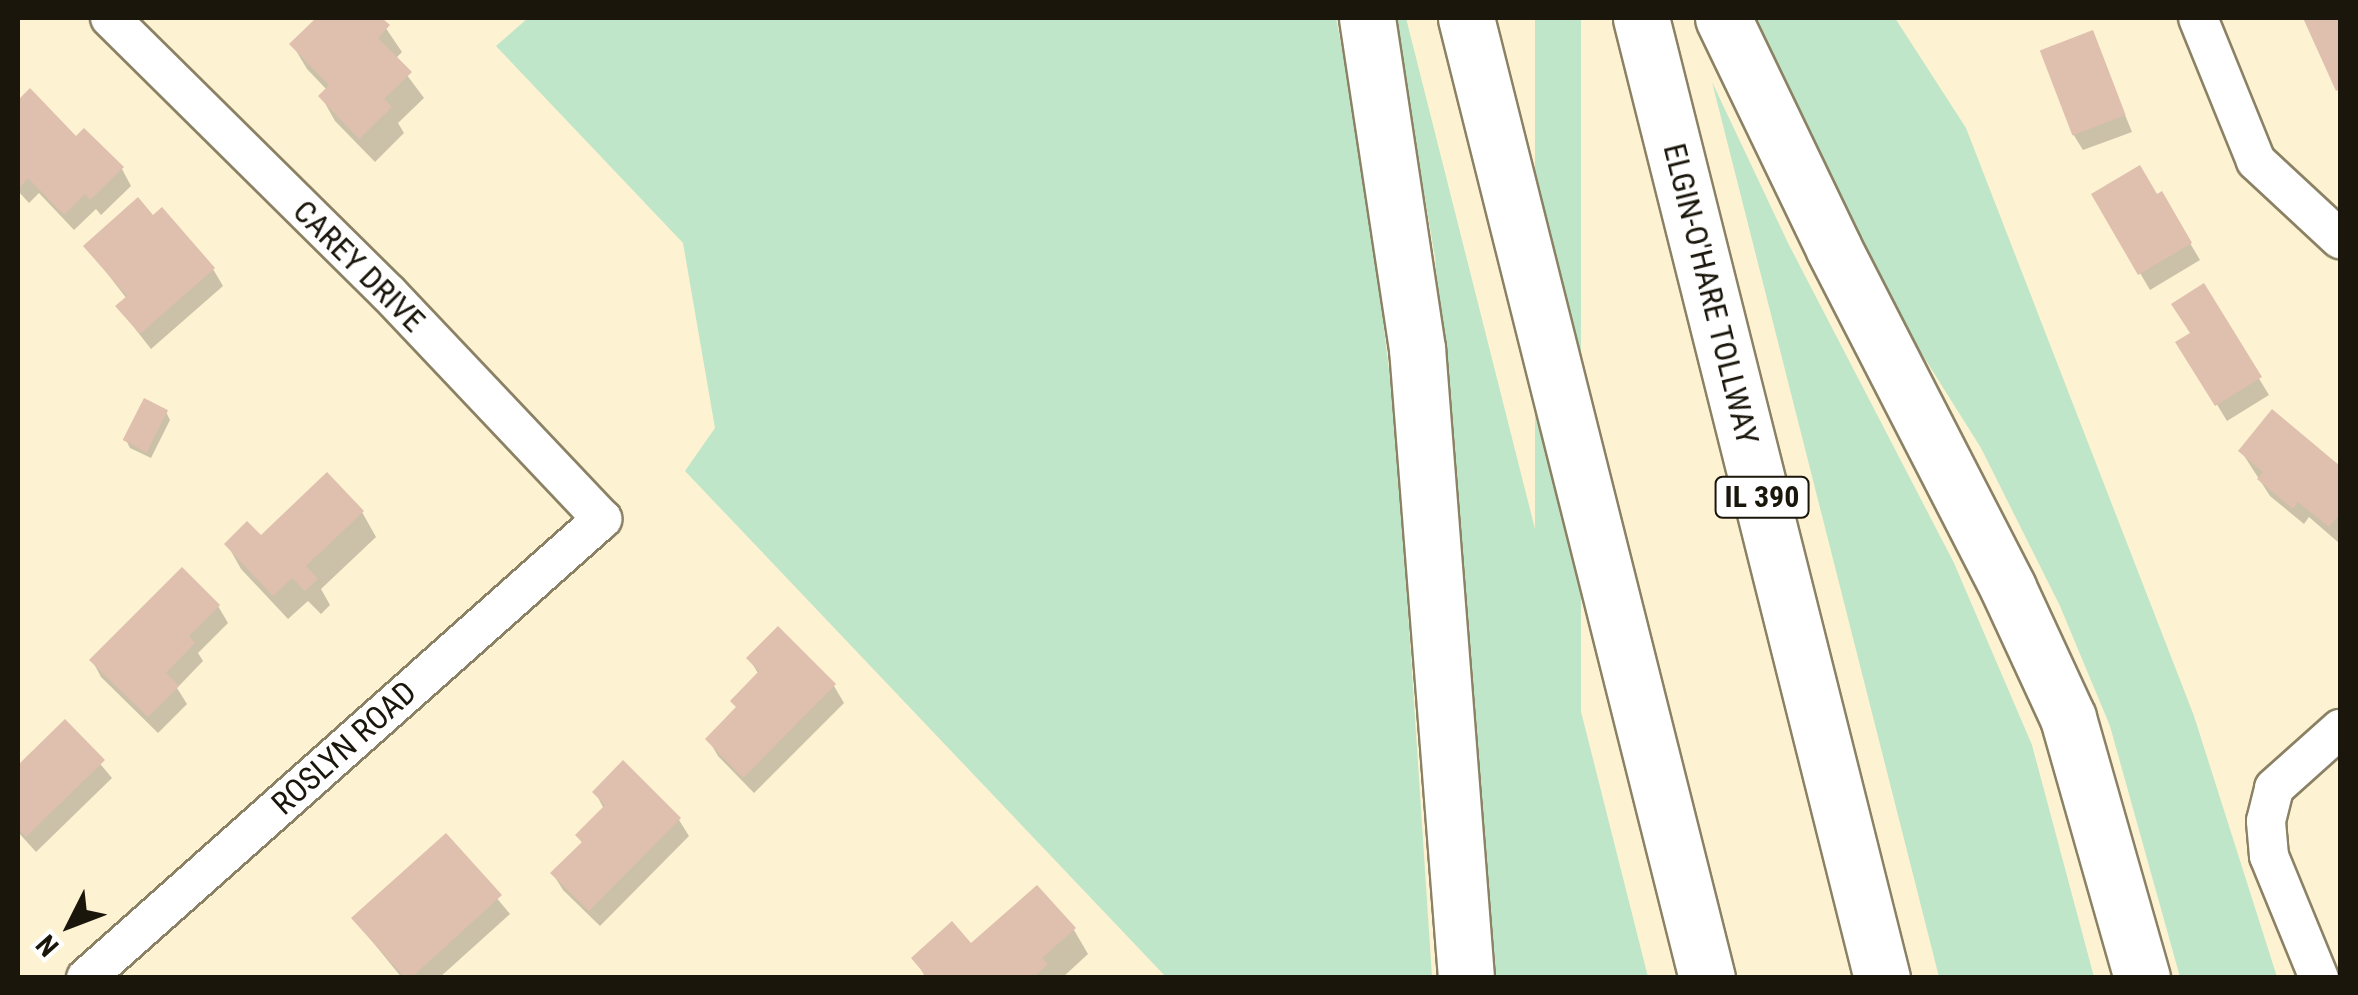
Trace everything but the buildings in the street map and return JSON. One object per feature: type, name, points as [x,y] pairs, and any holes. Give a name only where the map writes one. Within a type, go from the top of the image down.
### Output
[{"type":"highway","points":[[1367,18],[1416,348],[1466,978]]},
{"type":"highway","points":[[1466,18],[1707,978]]},
{"type":"highway","name":"ELGIN-O'HARE TOLLWAY","points":[[1641,18],[1882,978]]},
{"type":"highway","points":[[1723,18],[1825,231],[2008,588],[2068,718],[2142,978]]},
{"type":"street","name":"CAREY DRIVE","points":[[110,18],[388,293],[602,519]]},
{"type":"street","points":[[2198,18],[2256,161],[2340,239]]},
{"type":"street","name":"ROSLYN ROAD","points":[[86,978],[602,519]]},
{"type":"street","points":[[2318,978],[2269,856],[2266,822],[2274,788],[2340,729]]},
{"type":"green space","points":[[528,18],[1336,18],[1363,158],[1396,427],[1432,977],[1166,977],[685,471],[715,428],[683,243],[496,46]]},
{"type":"green space","points":[[1394,18],[1406,18],[1648,977],[1496,977],[1435,257]]},
{"type":"green space","points":[[1535,18],[1581,18],[1581,978],[1535,978]]},
{"type":"green space","points":[[1755,18],[1895,18],[1966,128],[2194,716],[2277,977],[2180,977],[2110,726],[2060,606],[1981,448],[1905,327],[1814,157]]},
{"type":"green space","points":[[1712,82],[1788,243],[1954,563],[2032,745],[2094,977],[1939,977]]}]
